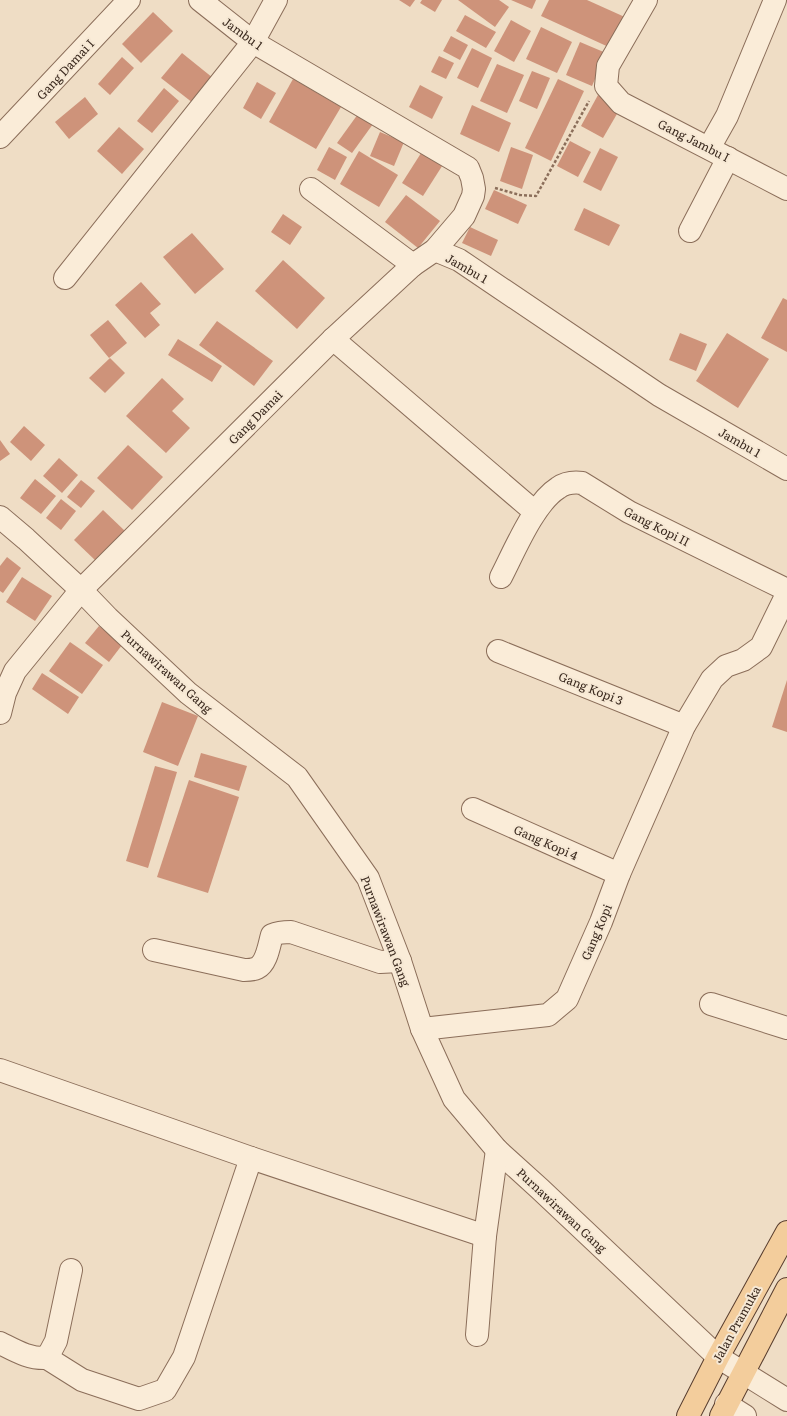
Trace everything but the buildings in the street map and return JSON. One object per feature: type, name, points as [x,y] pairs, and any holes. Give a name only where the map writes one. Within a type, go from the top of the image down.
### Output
[{"type":"main road","name":"Jalan Pramuka","points":[[688,1416],[718,1357],[787,1232]]},
{"type":"main road","points":[[724,1410],[787,1290]]},
{"type":"street","name":"Gang Damai I","points":[[0,137],[129,0]]},
{"type":"street","name":"Jambu 1","points":[[200,0],[253,42],[468,168],[474,182],[473,196],[464,216],[435,250],[459,260],[659,395],[787,469]]},
{"type":"street","points":[[65,278],[253,42],[276,0]]},
{"type":"street","points":[[607,83],[608,66],[646,0]]},
{"type":"street","points":[[690,231],[718,153],[726,116],[775,0]]},
{"type":"street","name":"Gang Jambu I","points":[[607,83],[621,103],[787,189]]},
{"type":"street","points":[[311,189],[413,265]]},
{"type":"street","name":"Gang Damai","points":[[0,713],[5,693],[15,671],[81,590],[333,339],[413,265],[435,250]]},
{"type":"street","points":[[333,339],[535,512]]},
{"type":"street","name":"Gang Kopi II","points":[[501,577],[535,512],[559,487],[575,482],[582,483],[629,512],[787,590]]},
{"type":"street","name":"Purnawirawan Gang","points":[[0,518],[26,539],[81,590],[108,618],[188,693],[297,777],[368,878],[400,961],[422,1029],[454,1099],[497,1150],[718,1357],[787,1400]]},
{"type":"street","points":[[684,726],[712,679],[726,666],[743,660],[761,647],[787,594]]},
{"type":"street","name":"Gang Kopi 3","points":[[498,651],[684,726]]},
{"type":"street","name":"Gang Kopi","points":[[422,1029],[548,1015],[567,999],[601,922],[618,874],[684,726]]},
{"type":"street","name":"Gang Kopi 4","points":[[473,809],[618,874]]},
{"type":"street","points":[[154,950],[244,970],[258,968],[264,963],[272,935],[280,932],[292,932],[380,962],[400,961]]},
{"type":"street","points":[[711,1004],[787,1028]]},
{"type":"street","points":[[0,1070],[251,1158],[485,1236]]},
{"type":"street","points":[[477,1334],[485,1236],[497,1150]]},
{"type":"street","points":[[0,1343],[24,1355],[47,1358],[82,1380],[139,1399],[166,1390],[184,1357],[251,1158]]},
{"type":"street","points":[[47,1358],[56,1341],[71,1270]]},
{"type":"street","points":[[724,1410],[745,1416]]},
{"type":"path","points":[[474,182],[520,195],[536,196],[591,96],[607,83]]}]
